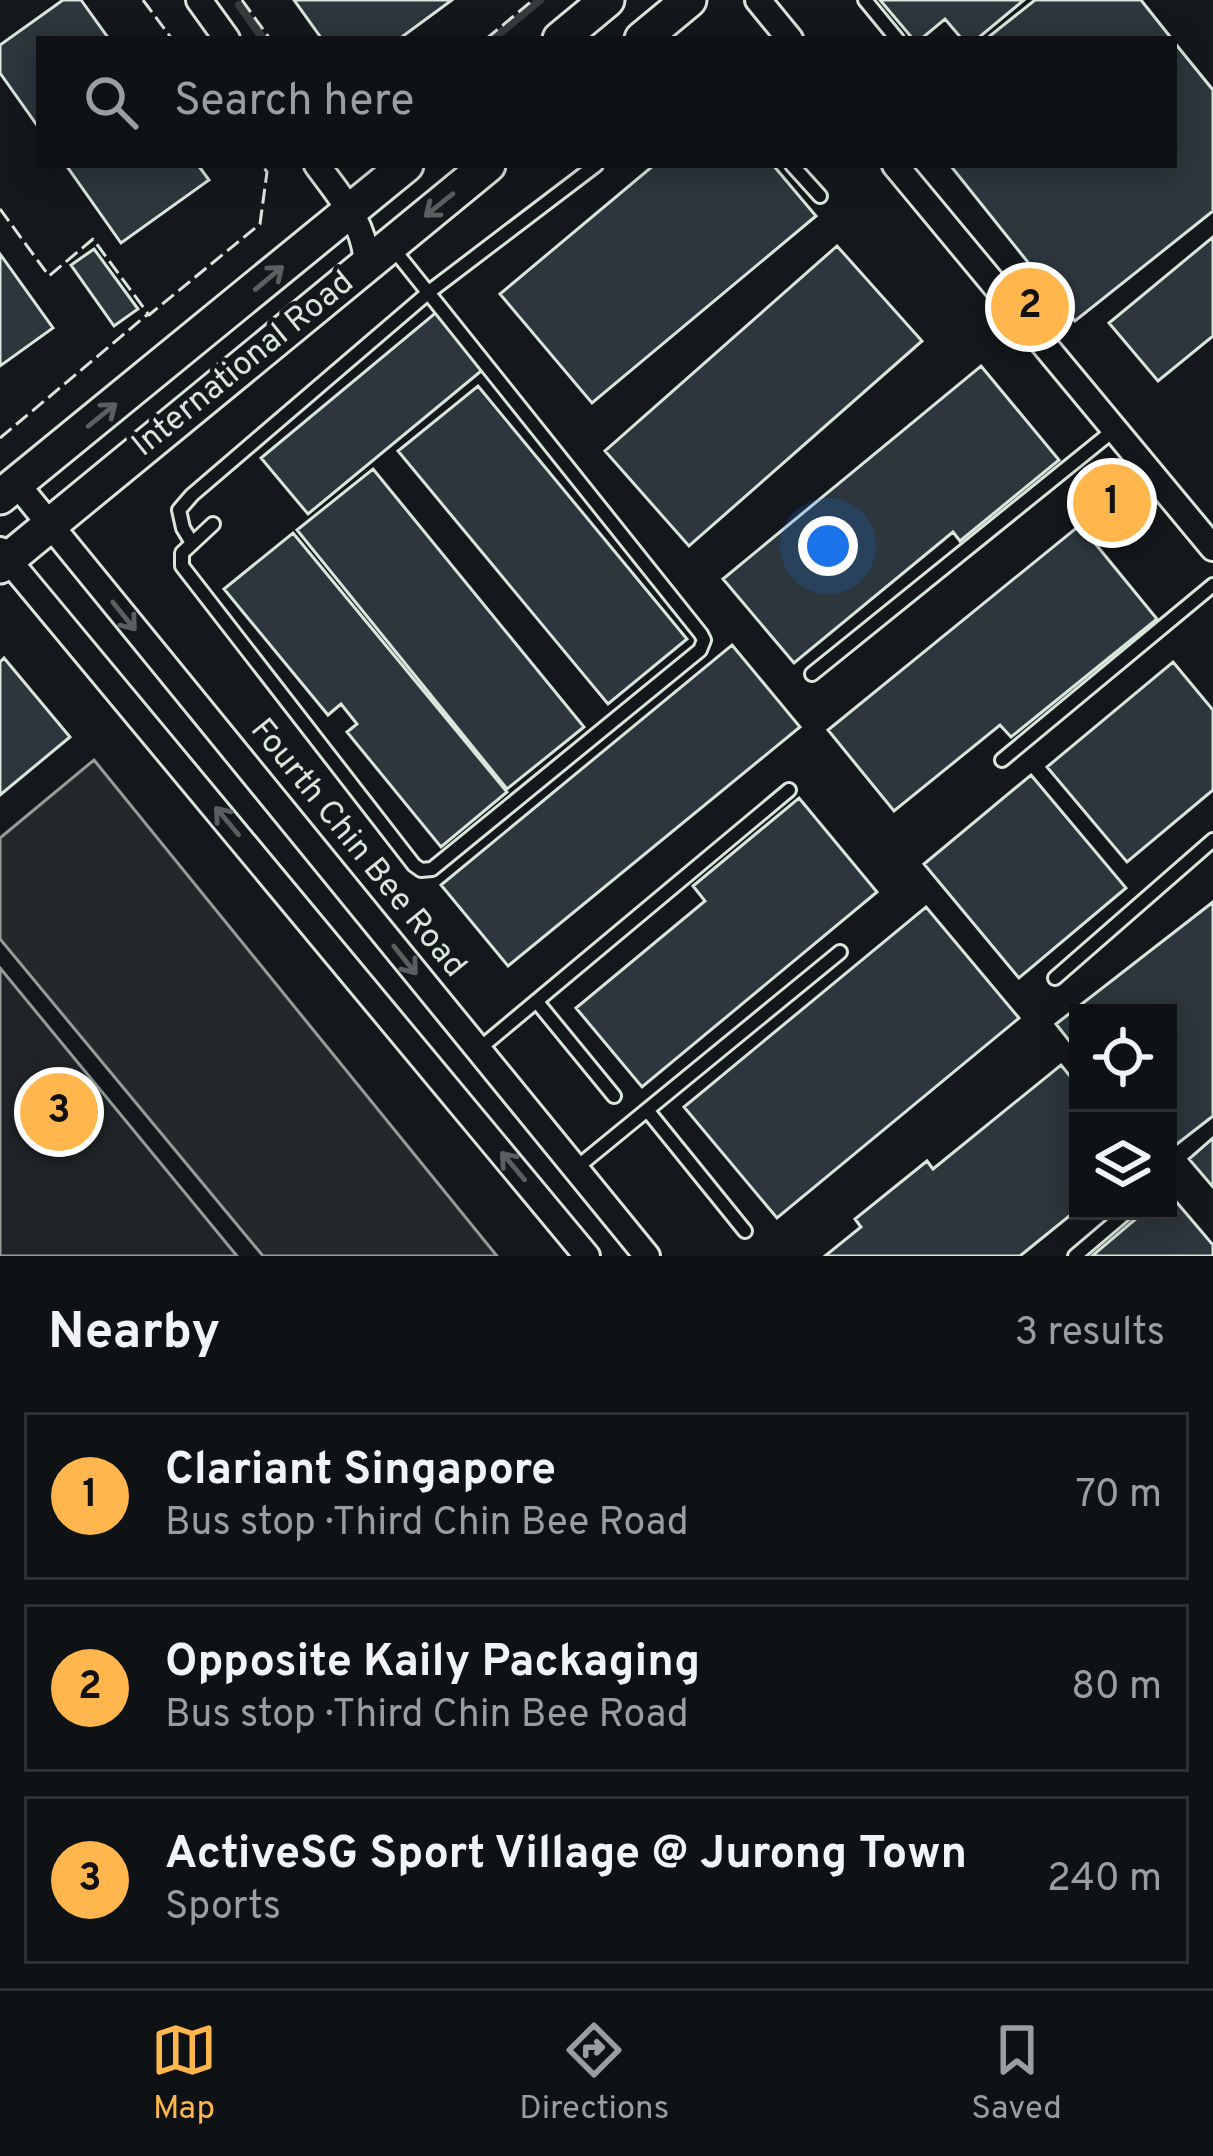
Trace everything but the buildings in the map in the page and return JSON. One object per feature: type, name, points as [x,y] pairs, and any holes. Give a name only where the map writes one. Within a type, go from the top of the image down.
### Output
[{"type":"main road","points":[[564,36],[607,0]]},
{"type":"main road","points":[[645,36],[689,0]]},
{"type":"main road","name":"International Road","points":[[8,490],[402,168]]},
{"type":"main road","name":"International Road","points":[[3,558],[50,525],[484,168]]},
{"type":"street","points":[[199,0],[225,36]]},
{"type":"street","points":[[758,0],[788,36]]},
{"type":"street","points":[[319,168],[379,255]]},
{"type":"street","points":[[897,168],[1213,548]]},
{"type":"street","name":"Fourth Chin Bee Road","points":[[8,490],[50,525],[647,1256]]},
{"type":"street","points":[[3,558],[587,1256]]},
{"type":"lane","points":[[865,0],[895,36]]},
{"type":"lane","points":[[192,543],[179,510],[192,495],[428,292],[592,168]]},
{"type":"lane","points":[[795,168],[820,196]]},
{"type":"lane","points":[[213,524],[181,557],[185,571],[421,870],[433,868],[700,650],[701,634],[428,292],[379,255]]},
{"type":"lane","points":[[812,674],[1114,430]]},
{"type":"lane","points":[[1002,760],[1213,585]]},
{"type":"lane","points":[[478,1049],[789,790]]},
{"type":"lane","points":[[1054,978],[1213,840]]},
{"type":"lane","points":[[575,1169],[840,952]]},
{"type":"lane","points":[[537,1002],[614,1096]]},
{"type":"lane","points":[[647,1110],[745,1231]]},
{"type":"lane","points":[[1075,1256],[1117,1220]]},
{"type":"shaded area","points":[[94,760],[497,1256],[263,1256],[0,939],[0,838]]},
{"type":"shaded area","points":[[0,968],[237,1256],[0,1256]]},
{"type":"waterway","points":[[497,36],[540,0]]},
{"type":"waterway","points":[[239,5],[261,36]]},
{"type":"fence","points":[[143,0],[170,36]]},
{"type":"fence","points":[[242,0],[268,36]]},
{"type":"fence","points":[[490,36],[533,0]]},
{"type":"fence","points":[[0,209],[49,276],[93,239],[149,315],[260,224],[264,168]]},
{"type":"fence","points":[[0,438],[148,314]]},
{"type":"place","name":"Opposite Kaily Packaging","points":[[1030,307]]},
{"type":"place","name":"Clariant Singapore","points":[[1112,503]]},
{"type":"place","name":"ActiveSG Sport Village @ Jurong Town","points":[[59,1112]]}]
